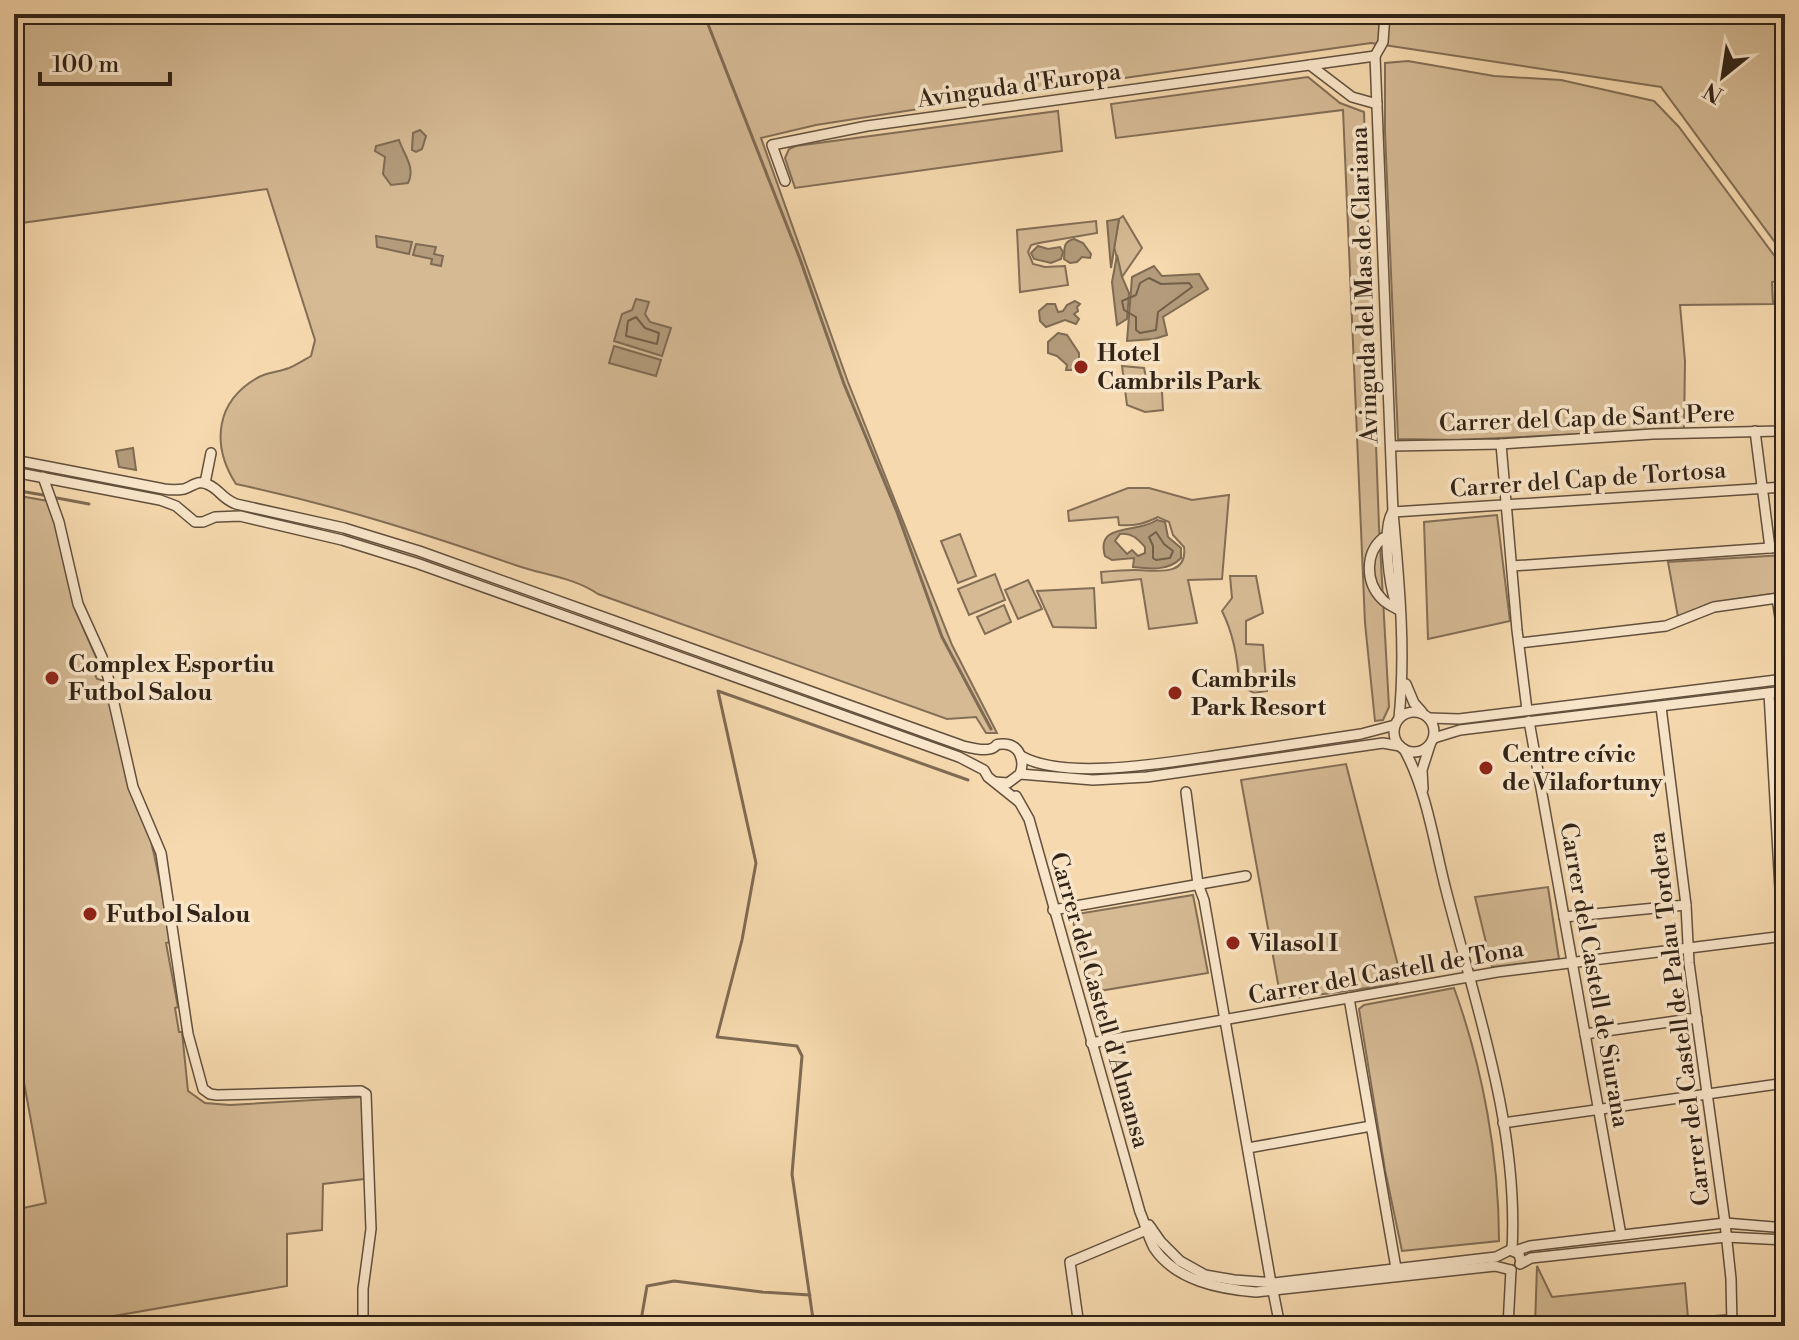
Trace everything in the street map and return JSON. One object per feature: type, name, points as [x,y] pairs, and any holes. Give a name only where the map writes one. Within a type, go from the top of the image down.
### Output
[{"type":"street","name":"Avinguda del Mas de Clariana","points":[[1385,14],[1383,42],[1375,56],[1393,512],[1403,673],[1397,721]]},
{"type":"street","name":"Avinguda d'Europa","points":[[785,181],[772,145],[867,126],[1375,56]]},
{"type":"street","points":[[1328,80],[1327,73],[1340,61]]},
{"type":"street","points":[[1310,65],[1352,97],[1377,104]]},
{"type":"street","points":[[1755,431],[1770,548]]},
{"type":"street","name":"Carrer del Cap de Sant Pere","points":[[1391,446],[1785,431]]},
{"type":"street","name":"Carrer del Castell de Siurana","points":[[1501,444],[1528,716],[1621,1235]]},
{"type":"street","points":[[205,483],[211,453]]},
{"type":"street","points":[[14,460],[164,489],[186,489],[197,483],[205,483],[236,504],[344,528],[419,551],[963,746],[990,749],[1007,745],[1034,762],[1054,766],[1094,768],[1145,765],[1361,734],[1397,721],[1410,712],[1446,720],[1528,716],[1661,707],[1785,691]]},
{"type":"street","points":[[14,472],[160,500],[182,510]]},
{"type":"street","points":[[43,477],[59,522],[78,604],[107,673],[133,787],[161,853],[188,1034],[203,1089],[210,1094],[361,1091],[366,1094],[371,1229],[363,1289],[363,1326]]},
{"type":"street","name":"Carrer del Cap de Tortosa","points":[[1393,512],[1785,487]]},
{"type":"street","points":[[186,489],[181,499],[182,510],[187,518],[199,523],[215,517],[240,516],[292,527],[419,564],[959,757],[984,770],[995,782],[1003,784],[1018,777],[1093,780],[1147,777],[1383,743],[1418,752],[1432,741],[1460,730],[1528,716],[1785,679]]},
{"type":"street","points":[[215,517],[220,509],[220,496]]},
{"type":"street","name":"Avinguda del Mas de Clariana","points":[[1393,512],[1387,521],[1388,539],[1393,595],[1399,610]]},
{"type":"street","name":"Avinguda del Mas de Clariana","points":[[1399,582],[1393,569],[1392,541],[1383,538],[1371,555],[1371,578],[1381,599],[1399,610]]},
{"type":"street","points":[[1512,566],[1785,547]]},
{"type":"street","points":[[1519,643],[1666,626],[1714,607],[1781,598],[1785,649]]},
{"type":"street","name":"Avinguda del Mas de Clariana","points":[[1403,673],[1409,694],[1426,715]]},
{"type":"street","points":[[1769,693],[1782,858],[1785,978]]},
{"type":"street","name":"Carrer del Castell de Palau Tordera","points":[[1661,707],[1706,1094],[1725,1223],[1732,1326]]},
{"type":"street","points":[[1424,804],[1422,770],[1434,725],[1426,715]]},
{"type":"street","points":[[1397,721],[1394,736],[1402,747],[1424,804],[1503,1123],[1512,1189],[1510,1252],[1502,1259],[1507,1268],[1508,1326]]},
{"type":"street","points":[[984,770],[983,761],[990,749]]},
{"type":"street","points":[[1018,777],[1023,765],[1021,756]]},
{"type":"street","name":"Carrer del Castell d'Almansa","points":[[1018,777],[1013,785],[1029,819],[1140,1212],[1149,1228],[1154,1247],[1161,1255],[1191,1278],[1222,1289],[1507,1268]]},
{"type":"street","name":"Carrer del Castell d'Almansa","points":[[995,782],[1018,801]]},
{"type":"street","points":[[1186,792],[1198,884],[1204,900],[1280,1326]]},
{"type":"street","points":[[1053,910],[1246,876]]},
{"type":"street","points":[[1564,917],[1686,905]]},
{"type":"street","name":"Carrer del Castell de Tona","points":[[1091,1043],[1469,977],[1784,936]]},
{"type":"street","points":[[1349,998],[1396,1268]]},
{"type":"street","points":[[1585,1034],[1697,1018]]},
{"type":"street","points":[[1503,1123],[1785,1083]]},
{"type":"street","points":[[1248,1148],[1371,1126]]},
{"type":"street","name":"Carrer del Castell d'Almansa","points":[[1272,1287],[1510,1252],[1530,1246],[1725,1223],[1785,1228]]},
{"type":"street","points":[[1079,1326],[1070,1262],[1149,1228]]},
{"type":"street","points":[[1507,1268],[1517,1268],[1521,1262],[1531,1258],[1726,1237],[1785,1240]]},
{"type":"street","points":[[1510,1252],[1520,1255],[1521,1262]]},
{"type":"shaded area","points":[[14,14],[1785,14],[1785,256],[1661,87],[1371,43],[1040,90],[816,125],[761,138],[848,382],[952,645],[997,733],[986,733],[976,717],[947,719],[598,594],[570,580],[378,520],[236,484],[223,454],[221,439],[226,411],[233,398],[259,377],[289,368],[311,356],[315,340],[267,189],[14,224]]},
{"type":"shaded area","points":[[1408,61],[1494,76],[1561,80],[1654,101],[1679,127],[1785,270],[1785,279],[1772,282],[1773,304],[1680,305],[1685,361],[1684,429],[1458,440],[1398,439],[1385,63]]},
{"type":"shaded area","points":[[1308,77],[1340,103],[1364,112],[1379,527],[1389,707],[1383,720],[1375,721],[1365,623],[1343,110],[1116,138],[1111,104]]},
{"type":"shaded area","points":[[1058,111],[1062,151],[795,188],[785,158],[789,149],[796,146]]},
{"type":"shaded area","points":[[1123,216],[1142,248],[1122,277],[1114,247],[1119,219]]},
{"type":"shaded area","points":[[1096,221],[1097,233],[1031,245],[1028,252],[1033,264],[1065,266],[1068,285],[1020,292],[1017,230]]},
{"type":"shaded area","points":[[1122,366],[1144,368],[1149,391],[1162,391],[1163,410],[1145,412],[1127,405]]},
{"type":"shaded area","points":[[1128,488],[1149,488],[1192,500],[1229,495],[1222,579],[1188,580],[1197,623],[1149,629],[1141,579],[1102,583],[1101,572],[1160,571],[1181,564],[1184,547],[1173,535],[1169,522],[1158,517],[1130,525],[1119,525],[1118,517],[1069,521],[1068,511]]},
{"type":"shaded area","name":"Futbol Salou","points":[[14,495],[48,501],[57,522],[75,609],[99,664],[94,672],[97,679],[106,681],[125,746],[165,908],[170,942],[166,943],[178,1007],[175,1008],[179,1032],[182,1032],[188,1091],[205,1103],[230,1105],[364,1097],[364,1179],[323,1184],[322,1230],[287,1234],[287,1286],[56,1326],[14,1326],[14,1210],[46,1203],[14,1028]]},
{"type":"shaded area","points":[[1497,515],[1510,621],[1428,639],[1424,522]]},
{"type":"shaded area","points":[[960,534],[976,576],[958,583],[941,541]]},
{"type":"shaded area","points":[[1785,555],[1785,592],[1711,603],[1678,617],[1668,562]]},
{"type":"shaded area","points":[[995,574],[1005,600],[969,615],[958,589]]},
{"type":"shaded area","points":[[1230,576],[1256,576],[1263,613],[1246,621],[1246,644],[1263,645],[1267,691],[1254,693],[1239,685],[1235,647],[1222,611],[1232,598]]},
{"type":"shaded area","points":[[1028,580],[1042,609],[1018,619],[1005,590]]},
{"type":"shaded area","points":[[1094,588],[1096,628],[1053,627],[1037,591]]},
{"type":"shaded area","points":[[1004,605],[1011,622],[985,634],[977,617]]},
{"type":"shaded area","points":[[1346,764],[1401,977],[1396,984],[1281,1000],[1241,780]]},
{"type":"shaded area","points":[[1548,887],[1559,959],[1492,967],[1475,897]]},
{"type":"shaded area","points":[[1193,895],[1208,973],[1093,992],[1071,915]]},
{"type":"shaded area","points":[[1454,988],[1473,1049],[1487,1113],[1496,1177],[1499,1241],[1402,1251],[1385,1170],[1359,1009],[1364,1005]]},
{"type":"shaded area","points":[[1537,1266],[1552,1297],[1685,1283],[1688,1318],[1725,1315],[1724,1326],[1535,1326]]},
{"type":"water","points":[[420,130],[426,136],[422,149],[416,152],[412,150],[413,133]]},
{"type":"water","points":[[399,140],[411,172],[408,183],[391,185],[383,174],[385,157],[375,151],[376,146]]},
{"type":"water","points":[[1119,219],[1111,268],[1107,221]]},
{"type":"water","points":[[376,236],[412,242],[409,254],[377,247]]},
{"type":"water","points":[[1074,239],[1083,243],[1091,254],[1090,258],[1082,257],[1070,263],[1064,259],[1066,244]]},
{"type":"water","points":[[416,244],[436,247],[434,254],[443,256],[441,266],[431,264],[432,259],[413,255]]},
{"type":"water","points":[[1038,246],[1048,249],[1060,247],[1063,252],[1061,259],[1051,263],[1034,259],[1031,253]]},
{"type":"water","points":[[1117,255],[1129,293],[1127,319],[1117,325],[1112,282]]},
{"type":"water","points":[[1154,266],[1162,276],[1199,274],[1208,289],[1163,317],[1167,335],[1127,341],[1132,277]]},
{"type":"water","points":[[636,299],[649,302],[645,314],[650,322],[671,328],[662,356],[614,341],[622,314],[632,310]]},
{"type":"water","points":[[1075,301],[1080,304],[1074,314],[1079,319],[1076,324],[1065,320],[1046,327],[1040,321],[1039,311],[1047,304],[1055,304],[1058,312]]},
{"type":"water","points":[[1058,333],[1067,335],[1079,353],[1079,364],[1075,370],[1066,370],[1067,365],[1048,353],[1048,342]]},
{"type":"water","points":[[614,346],[661,360],[656,376],[609,363]]},
{"type":"water","points":[[133,448],[136,470],[119,467],[116,451]]},
{"type":"water","points":[[1157,520],[1165,522],[1168,537],[1181,548],[1181,558],[1159,568],[1139,568],[1133,567],[1134,558],[1112,560],[1105,556],[1106,538],[1112,533]],"holes":[[[1120,534],[1140,541],[1145,553],[1138,556],[1132,550],[1127,554],[1115,541]]]},
{"type":"waterway","points":[[704,14],[800,259],[844,384],[897,512],[942,637],[991,729]]},
{"type":"waterway","points":[[14,490],[43,495]]},
{"type":"waterway","points":[[57,498],[89,504]]},
{"type":"waterway","points":[[814,1326],[792,1174],[802,1056],[797,1046],[717,1037],[742,940],[756,863],[718,691],[968,780]]},
{"type":"waterway","points":[[640,1326],[647,1286],[674,1281],[810,1295]]},
{"type":"place","name":"Hotel Cambrils Park","points":[[1081,367]]},
{"type":"place","name":"Complex Esportiu Futbol Salou","points":[[52,678]]},
{"type":"place","name":"Cambrils Park Resort","points":[[1175,693]]},
{"type":"place","name":"Centre cívic de Vilafortuny","points":[[1486,768]]},
{"type":"place","name":"Futbol Salou","points":[[90,914]]},
{"type":"place","name":"Vilasol I","points":[[1233,943]]}]
